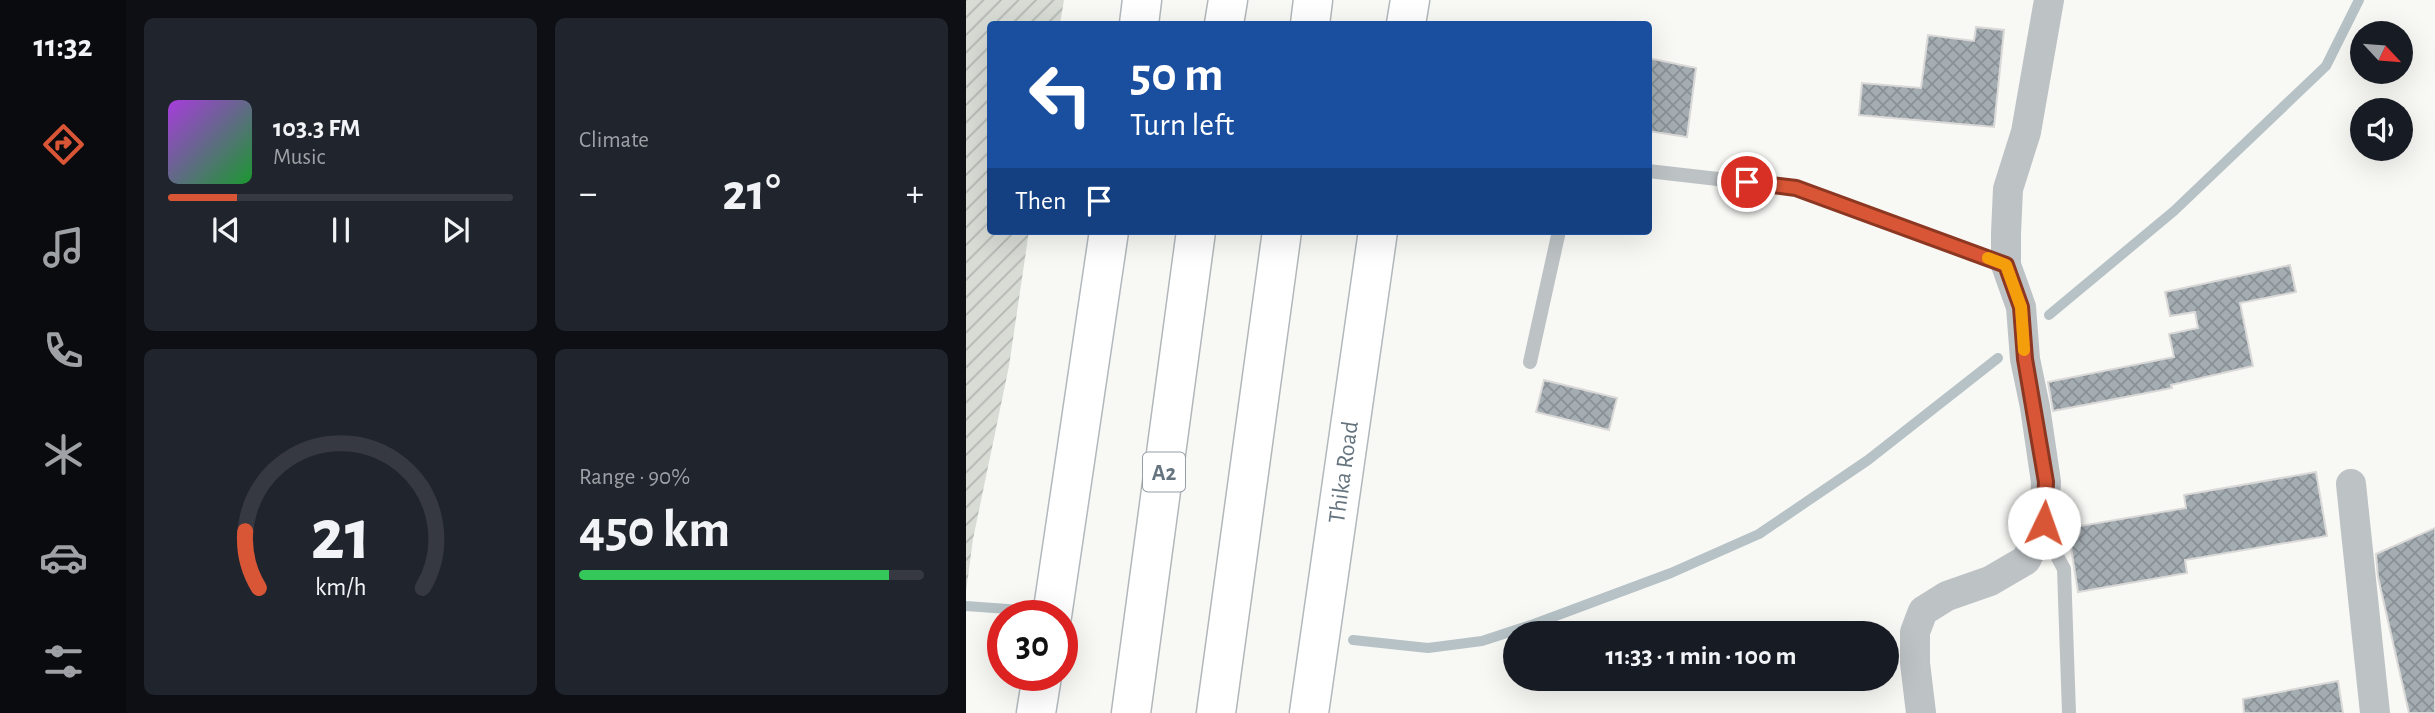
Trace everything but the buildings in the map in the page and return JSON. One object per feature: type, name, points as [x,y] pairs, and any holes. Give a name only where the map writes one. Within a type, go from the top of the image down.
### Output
[{"type":"main road","points":[[1139,21],[1142,0]]},
{"type":"main road","points":[[1224,21],[1228,0]]},
{"type":"main road","points":[[1310,21],[1313,0]]},
{"type":"main road","points":[[1406,21],[1410,0]]},
{"type":"main road","points":[[1054,600],[1108,235]]},
{"type":"main road","name":"A2","points":[[1131,713],[1195,235]]},
{"type":"main road","points":[[1216,713],[1281,235]]},
{"type":"main road","name":"Thika Road","points":[[1309,713],[1377,235]]},
{"type":"main road","points":[[1036,713],[1040,691]]},
{"type":"street","points":[[1922,713],[1915,663],[1915,632],[1923,611],[1947,596],[1990,581],[2026,560],[2044,523],[2046,482],[2025,359],[2021,307],[2006,265],[2008,189],[2026,132],[2049,0]]},
{"type":"street","points":[[2351,484],[2375,713]]},
{"type":"lane","points":[[1652,171],[1796,188],[2006,265]]},
{"type":"lane","points":[[1530,362],[1558,235]]},
{"type":"lane","points":[[2044,523],[2060,535],[2057,556],[2064,569],[2069,713]]},
{"type":"shaded area","points":[[966,0],[1064,0],[1060,21],[987,21],[987,235],[1028,235],[1009,366],[973,539],[966,592]]},
{"type":"waterway","points":[[2049,315],[2174,211],[2326,66],[2359,0]]},
{"type":"waterway","points":[[1353,640],[1428,648],[1482,641],[1671,573],[1759,534],[1868,460],[1998,358]]},
{"type":"waterway","points":[[966,606],[987,608]]},
{"type":"slow traffic","points":[[1988,258],[2006,265],[2021,307],[2024,350]]},
{"type":"route","points":[[1747,182],[1796,188],[1825,197],[2006,265],[2021,307],[2025,359],[2046,482],[2044,523]]}]
